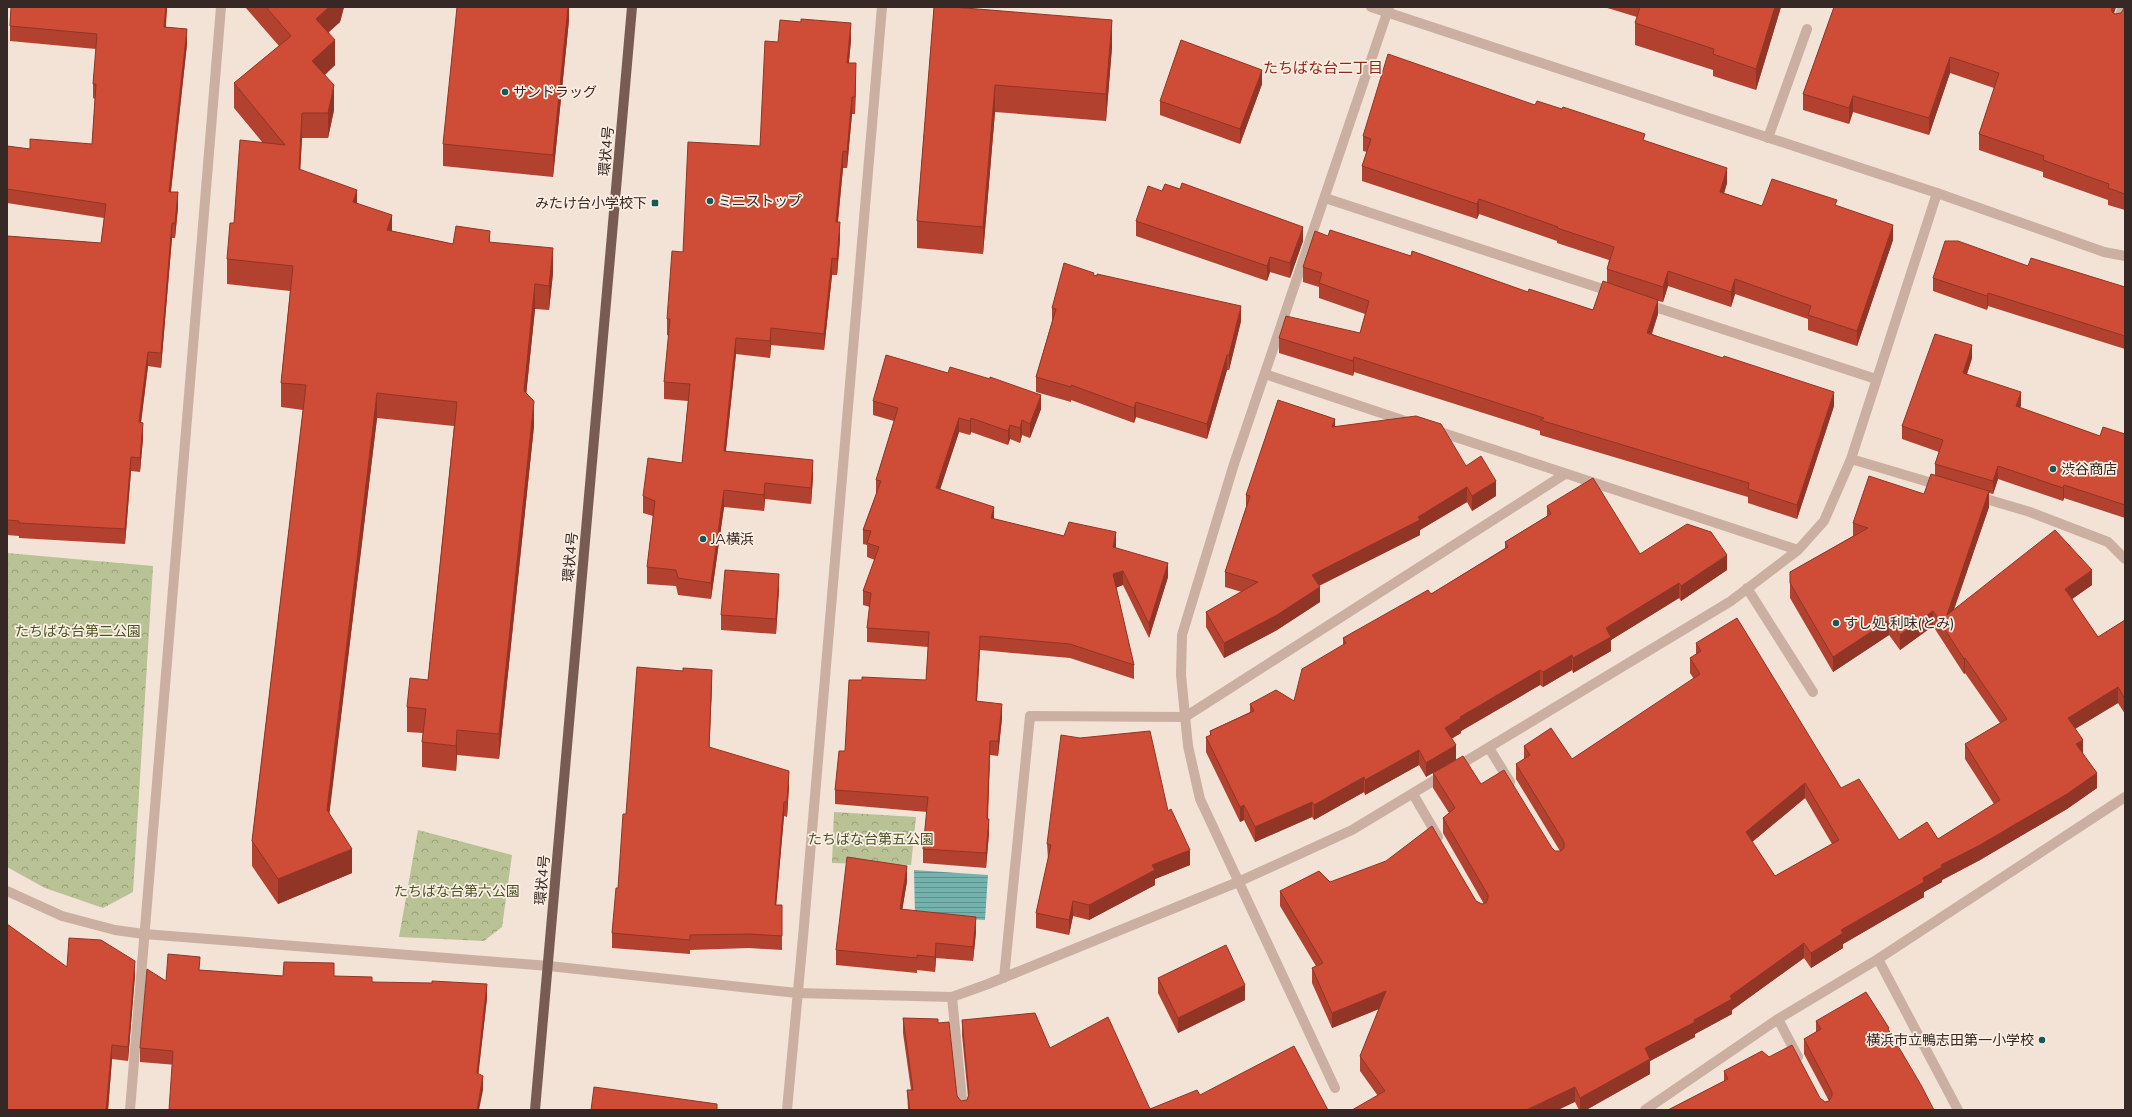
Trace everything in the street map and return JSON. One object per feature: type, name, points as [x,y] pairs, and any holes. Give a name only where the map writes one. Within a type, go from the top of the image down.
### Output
[{"type":"main road","name":"環状4号","points":[[535,1110],[549,966],[632,7]]},
{"type":"street","points":[[130,1110],[220,7]]},
{"type":"street","points":[[787,1110],[805,921],[882,7]]},
{"type":"street","points":[[1371,7],[1388,10],[1768,138],[1938,193],[2104,252],[2125,256]]},
{"type":"street","points":[[2117,24],[2123,7]]},
{"type":"street","points":[[1335,1088],[1200,799],[1188,746],[1181,675],[1182,635],[1234,464],[1388,10]]},
{"type":"street","points":[[1768,138],[1807,29]]},
{"type":"street","points":[[7,891],[62,916],[115,930],[144,934],[549,966],[797,994],[952,997],[1004,978],[1238,882],[1352,830],[1731,601],[1798,550],[1824,521],[1851,459],[1938,193]]},
{"type":"street","points":[[1325,198],[1619,295]]},
{"type":"street","points":[[1634,300],[1876,379]]},
{"type":"street","points":[[1265,374],[1564,474],[1798,550]]},
{"type":"street","points":[[1851,459],[2030,512],[2108,542],[2125,559]]},
{"type":"street","points":[[1004,978],[1030,716],[1185,717],[1564,474]]},
{"type":"street","points":[[1747,588],[1813,692]]},
{"type":"street","points":[[1489,748],[1517,794]]},
{"type":"street","points":[[1412,794],[1444,847]]},
{"type":"street","points":[[1645,1110],[1778,1019],[1878,959],[2125,797]]},
{"type":"street","points":[[1878,959],[1958,1110]]},
{"type":"street","points":[[952,997],[963,1110]]},
{"type":"street","points":[[1778,1019],[1804,1068]]},
{"type":"green space","name":"たちばな台第二公園","points":[[7,553],[153,566],[133,892],[103,908],[45,888],[7,867]]},
{"type":"green space","name":"たちばな台第五公園","points":[[834,812],[916,817],[911,865],[832,863]]},
{"type":"green space","name":"たちばな台第六公園","points":[[418,830],[512,855],[502,927],[484,941],[399,937]]},
{"type":"water","points":[[914,870],[988,875],[985,920],[915,916]]},
{"type":"building","points":[[11,7],[166,7],[164,27],[187,29],[169,192],[178,192],[175,223],[172,223],[161,353],[148,352],[139,422],[143,423],[140,458],[131,457],[125,529],[19,523],[19,521],[7,520],[7,236],[101,243],[106,204],[7,189],[7,146],[30,149],[30,139],[92,144],[96,84],[93,84],[97,34],[10,26]]},
{"type":"building","points":[[266,7],[329,7],[316,19],[335,40],[312,61],[334,85],[328,113],[302,113],[299,169],[357,190],[353,202],[392,215],[387,230],[453,244],[456,226],[490,231],[489,242],[553,248],[549,286],[535,284],[524,391],[534,401],[499,734],[457,730],[456,746],[422,742],[426,709],[407,707],[410,678],[428,680],[457,402],[377,393],[327,810],[352,849],[278,879],[252,841],[306,385],[281,383],[293,266],[227,259],[230,223],[234,223],[240,140],[285,145],[234,83],[291,36]]},
{"type":"building","points":[[457,7],[568,7],[553,155],[443,144]]},
{"type":"building","points":[[934,7],[953,7],[1112,20],[1106,94],[995,85],[983,227],[917,221]]},
{"type":"building","points":[[1640,7],[1775,7],[1756,69],[1713,54],[1714,49],[1635,23]]},
{"type":"building","points":[[1834,7],[2111,7],[2112,12],[2115,14],[2121,13],[2125,7],[2125,194],[2108,188],[2109,184],[2043,160],[2044,156],[1979,134],[1999,73],[1950,57],[1929,118],[1853,96],[1849,108],[1803,94]]},
{"type":"building","points":[[801,19],[851,23],[847,63],[856,63],[855,97],[852,97],[847,152],[843,151],[836,222],[840,222],[837,259],[832,258],[824,334],[771,328],[770,341],[736,338],[724,451],[813,460],[811,488],[765,483],[764,495],[724,490],[711,583],[678,578],[676,570],[647,567],[655,501],[643,496],[648,458],[682,463],[690,384],[664,382],[670,319],[667,319],[672,251],[683,252],[688,142],[760,146],[765,41],[778,42],[780,20],[801,22]]},
{"type":"building","points":[[1181,40],[1262,70],[1240,129],[1160,101]]},
{"type":"building","points":[[1388,54],[1535,105],[1537,101],[1562,109],[1563,107],[1645,134],[1643,140],[1727,168],[1720,192],[1762,206],[1772,179],[1837,200],[1835,205],[1893,225],[1857,331],[1808,315],[1811,306],[1735,279],[1731,292],[1668,271],[1663,287],[1607,269],[1614,247],[1479,199],[1477,204],[1362,166],[1371,139],[1363,136]]},
{"type":"building","points":[[1182,183],[1303,227],[1290,263],[1270,257],[1267,266],[1136,221],[1148,186],[1162,191],[1165,184],[1180,189]]},
{"type":"building","points":[[1330,230],[1411,256],[1412,251],[1528,292],[1529,289],[1593,310],[1603,281],[1658,300],[1647,333],[1723,358],[1724,356],[1834,392],[1797,505],[1748,489],[1749,483],[1540,420],[1544,418],[1354,357],[1353,361],[1279,338],[1286,316],[1360,333],[1369,301],[1319,283],[1322,273],[1303,267],[1315,231],[1328,236]]},
{"type":"building","points":[[1945,241],[1958,241],[2028,266],[2031,258],[2125,287],[2125,336],[1988,293],[1987,296],[1933,278]]},
{"type":"building","points":[[1064,263],[1094,273],[1093,275],[1097,276],[1097,274],[1241,306],[1229,355],[1227,355],[1207,424],[1136,402],[1134,408],[1071,385],[1071,387],[1036,377],[1056,309],[1052,308]]},
{"type":"building","points":[[1935,334],[1972,345],[1963,373],[2021,392],[2016,406],[2100,436],[2103,427],[2125,434],[2125,505],[2064,485],[2063,488],[1998,466],[1993,481],[1935,464],[1943,440],[1902,426]]},
{"type":"building","points":[[886,355],[948,373],[950,367],[990,379],[990,377],[1041,395],[1030,424],[1022,420],[1020,428],[1010,425],[1008,431],[971,418],[970,421],[959,418],[936,488],[994,507],[991,518],[1064,536],[1069,522],[1116,532],[1113,547],[1168,563],[1149,624],[1123,571],[1113,574],[1134,665],[1070,644],[980,636],[976,701],[1002,704],[998,741],[990,741],[987,819],[989,819],[986,853],[923,849],[928,797],[835,790],[839,751],[845,751],[849,680],[862,680],[862,677],[926,680],[929,632],[867,628],[871,593],[863,591],[879,547],[867,543],[871,531],[863,530],[881,481],[876,480],[898,408],[873,401]]},
{"type":"building","points":[[1278,400],[1335,419],[1332,427],[1416,416],[1441,424],[1466,466],[1481,456],[1496,481],[1472,496],[1467,487],[1418,517],[1420,520],[1312,575],[1320,587],[1277,615],[1224,643],[1206,612],[1258,582],[1225,572],[1250,496],[1246,495]]},
{"type":"building","points":[[1931,474],[1989,491],[1947,615],[2055,530],[2092,570],[2065,589],[2098,637],[2125,620],[2125,699],[2118,687],[2068,718],[2083,740],[2076,744],[2097,773],[2067,794],[1980,845],[1941,865],[1942,867],[1923,878],[1924,882],[1841,930],[1843,933],[1811,953],[1804,943],[1730,996],[1732,999],[1694,1020],[1695,1022],[1645,1048],[1650,1059],[1580,1098],[1575,1087],[1526,1110],[1352,1110],[1385,1091],[1360,1056],[1386,991],[1332,1013],[1312,968],[1323,963],[1280,891],[1319,871],[1330,882],[1386,861],[1432,826],[1476,901],[1482,904],[1486,903],[1488,895],[1443,818],[1455,808],[1433,773],[1463,756],[1481,784],[1504,770],[1552,848],[1555,851],[1561,851],[1564,848],[1564,842],[1516,764],[1530,755],[1524,746],[1551,728],[1572,759],[1700,674],[1690,658],[1701,651],[1696,643],[1737,618],[1841,788],[1859,779],[1899,840],[1927,822],[1938,839],[2000,800],[1965,744],[2007,719],[1965,658],[1964,659],[1933,611],[1900,635],[1889,620],[1833,657],[1790,583],[1790,572],[1868,528],[1853,523],[1869,476],[1924,494]],"holes":[[[1805,783],[1839,840],[1775,876],[1746,832]]]},
{"type":"building","points":[[1593,478],[1640,554],[1687,524],[1711,532],[1727,555],[1681,586],[1679,583],[1606,628],[1611,637],[1573,658],[1572,655],[1543,672],[1540,670],[1460,717],[1461,718],[1445,728],[1456,745],[1426,763],[1419,750],[1365,780],[1364,777],[1314,805],[1312,802],[1255,827],[1244,805],[1240,807],[1206,737],[1211,735],[1210,731],[1254,711],[1250,704],[1276,690],[1294,701],[1302,669],[1346,643],[1343,638],[1428,590],[1431,594],[1508,547],[1505,542],[1551,514],[1547,506]]},
{"type":"building","points":[[725,570],[779,574],[776,619],[721,615]]},
{"type":"building","points":[[637,667],[683,671],[683,668],[712,670],[709,747],[789,771],[787,802],[784,802],[775,905],[782,905],[782,936],[749,934],[690,935],[690,940],[612,933],[616,888],[618,888],[623,814],[626,814]]},
{"type":"building","points":[[1150,731],[1168,811],[1171,809],[1190,850],[1152,865],[1155,870],[1089,905],[1073,901],[1069,920],[1036,913],[1051,845],[1047,844],[1061,735],[1080,738]]},
{"type":"building","points":[[847,857],[907,866],[900,909],[976,917],[973,947],[936,943],[935,957],[917,955],[917,958],[836,950]]},
{"type":"building","points":[[7,924],[67,967],[69,938],[101,940],[135,961],[128,1047],[112,1045],[106,1110],[7,1110]]},
{"type":"building","points":[[1226,945],[1245,985],[1178,1018],[1158,978]]},
{"type":"building","points":[[168,954],[200,957],[199,970],[283,976],[284,962],[334,963],[334,976],[372,977],[372,982],[432,983],[432,981],[487,984],[477,1073],[483,1076],[477,1110],[169,1110],[173,1051],[140,1048],[147,969],[166,981]]},
{"type":"building","points":[[1866,992],[1889,1028],[1888,1029],[1934,1110],[1668,1110],[1728,1079],[1724,1071],[1762,1051],[1769,1057],[1792,1045],[1820,1098],[1825,1102],[1829,1101],[1832,1096],[1832,1092],[1804,1039],[1821,1029],[1816,1021]]},
{"type":"building","points":[[1035,1013],[1050,1048],[1108,1017],[1150,1109],[1197,1090],[1200,1095],[1294,1046],[1328,1110],[910,1110],[907,1090],[913,1090],[903,1018],[938,1019],[938,1023],[949,1022],[957,1096],[961,1101],[967,1100],[969,1094],[962,1020]]},
{"type":"building","points":[[594,1087],[717,1104],[717,1110],[591,1110]]},
{"type":"place","name":"サンドラッグ","points":[[505,92]]},
{"type":"place","name":"ミニストップ","points":[[710,201]]},
{"type":"place","name":"みたけ台小学校下","points":[[655,203]]},
{"type":"place","name":"渋谷商店","points":[[2053,469]]},
{"type":"place","name":"JA横浜","points":[[703,539]]},
{"type":"place","name":"すし処 利味(とみ)","points":[[1836,623]]},
{"type":"place","name":"横浜市立鴨志田第一小学校","points":[[2042,1040]]},
{"type":"district","name":"たちばな台二丁目","points":[[1323,68]]}]
